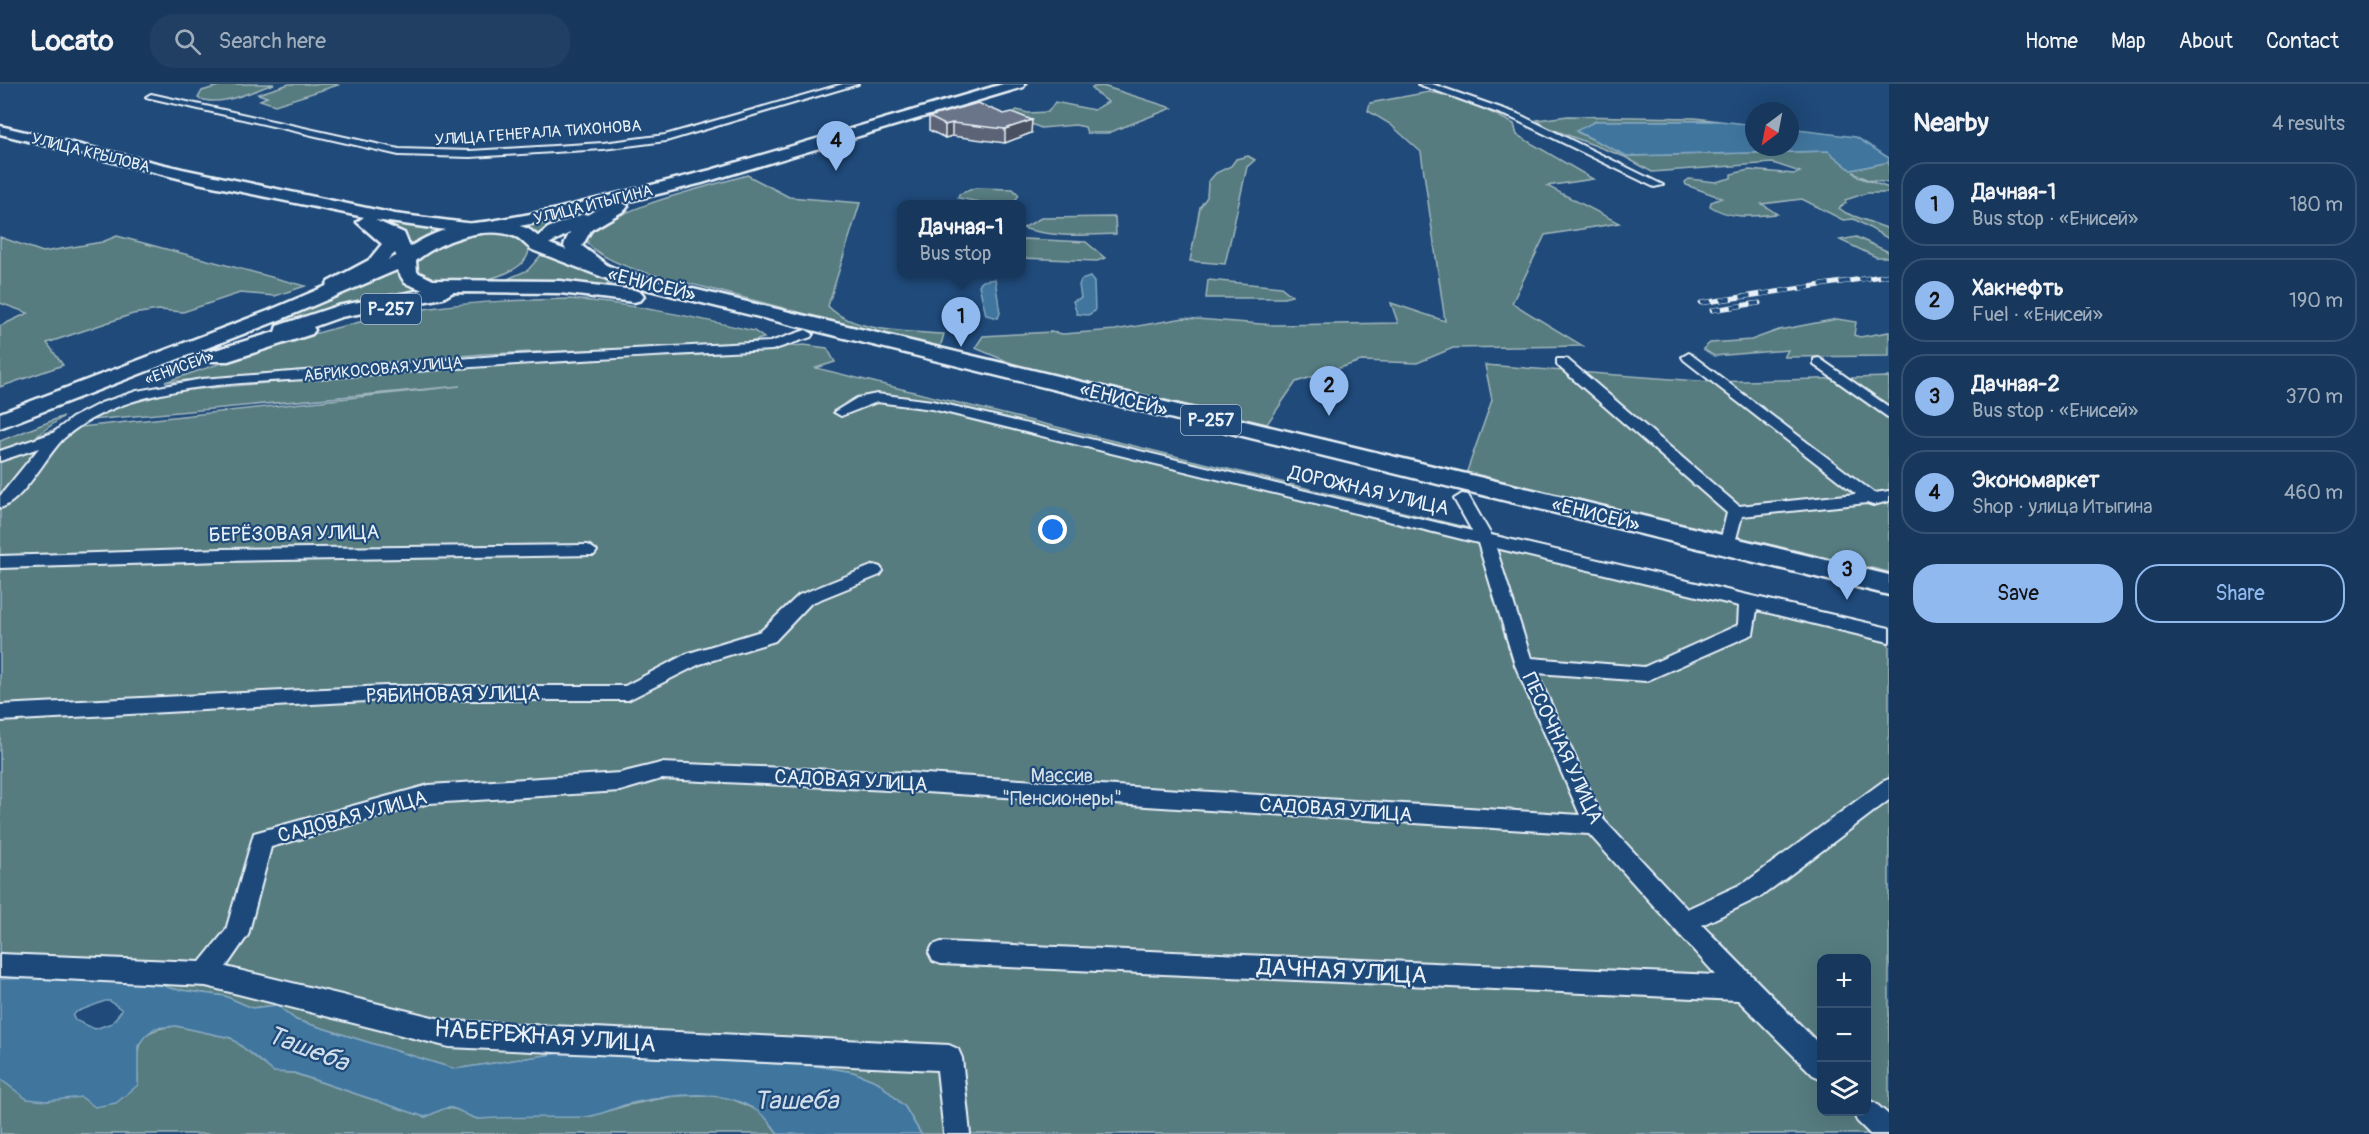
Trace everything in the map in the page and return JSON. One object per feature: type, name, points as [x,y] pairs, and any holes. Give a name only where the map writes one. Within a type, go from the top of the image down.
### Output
[{"type":"highway","points":[[613,203],[580,229],[573,246],[581,256],[620,277]]},
{"type":"highway","name":"«ЕНИСЕЙ»","points":[[0,421],[297,306],[406,259],[436,238],[474,229],[517,231],[526,235],[532,257]]},
{"type":"highway","name":"«ЕНИСЕЙ»","points":[[532,257],[1889,585]]},
{"type":"highway","name":"«ЕНИСЕЙ»","points":[[0,433],[128,384],[338,312],[466,288],[506,278],[532,257]]},
{"type":"highway","name":"«ЕНИСЕЙ»","points":[[406,259],[407,273],[420,283],[446,288],[466,288]]},
{"type":"highway","name":"Р-257","points":[[466,288],[578,288],[663,301]]},
{"type":"highway","name":"Р-257","points":[[128,384],[329,323],[436,301],[514,295],[596,294],[663,301]]},
{"type":"highway","name":"«ЕНИСЕЙ»","points":[[663,301],[806,334],[1462,499],[1889,602]]},
{"type":"main road","name":"УЛИЦА ИТЫГИНА","points":[[365,212],[429,225],[474,229],[518,222],[613,203],[1018,84]]},
{"type":"main road","name":"УЛИЦА КРЫЛОВА","points":[[0,130],[182,174]]},
{"type":"main road","points":[[182,174],[365,212],[439,221],[505,220],[613,203]]},
{"type":"main road","points":[[182,174],[346,216],[389,231],[398,237],[406,259]]},
{"type":"main road","name":"УЛИЦА ИТЫГИНА","points":[[532,257],[554,232],[613,203]]},
{"type":"main road","points":[[297,306],[365,270],[389,249],[391,243],[387,238],[346,216]]},
{"type":"street","name":"УЛИЦА ГЕНЕРАЛА ТИХОНОВА","points":[[151,97],[399,152],[470,154],[603,146],[666,138],[854,84]]},
{"type":"street","points":[[1423,84],[1515,116],[1658,185]]},
{"type":"street","name":"АБРИКОСОВАЯ УЛИЦА","points":[[0,503],[8,498],[58,436],[78,421],[123,400],[180,385],[505,358],[772,346],[806,334]]},
{"type":"street","points":[[1689,357],[1881,498]]},
{"type":"street","points":[[1563,362],[1735,512],[1881,498]]},
{"type":"street","points":[[1819,362],[1889,414]]},
{"type":"street","name":"ДОРОЖНАЯ УЛИЦА","points":[[840,412],[862,401],[877,398],[932,405],[1889,635]]},
{"type":"street","points":[[0,456],[58,436]]},
{"type":"street","name":"ПЕСОЧНАЯ УЛИЦА","points":[[1462,499],[1485,539],[1524,665],[1595,825],[1744,988],[1817,1062]]},
{"type":"street","points":[[1727,546],[1735,512]]},
{"type":"street","name":"БЕРЁЗОВАЯ УЛИЦА","points":[[0,562],[223,555],[588,551]]},
{"type":"street","name":"РЯБИНОВАЯ УЛИЦА","points":[[0,713],[386,693],[628,693],[693,659],[768,636],[805,599],[874,571]]},
{"type":"street","points":[[1524,665],[1646,674],[1747,629],[1748,602]]},
{"type":"street","name":"САДОВАЯ УЛИЦА","points":[[206,974],[236,935],[262,840],[429,794],[620,782],[661,771],[920,783],[1595,825]]},
{"type":"street","points":[[1683,922],[1754,889],[1889,788]]},
{"type":"street","name":"ДАЧНАЯ УЛИЦА","points":[[941,953],[1744,988]]},
{"type":"street","name":"НАБЕРЕЖНАЯ УЛИЦА","points":[[0,965],[206,974],[449,1034],[949,1058],[957,1134]]},
{"type":"street","points":[[1870,1116],[1889,1134]]},
{"type":"green space","points":[[225,84],[274,84],[226,100],[207,101],[198,98],[202,91]]},
{"type":"green space","points":[[289,84],[338,85],[275,105],[260,100],[267,97],[258,94]]},
{"type":"green space","points":[[1103,86],[1172,108],[1108,133],[1087,133],[1085,127],[1075,125],[1041,128],[1009,115],[1017,110],[1028,113],[1048,112],[1055,102],[1094,110],[1108,102],[1092,87]]},
{"type":"green space","points":[[1429,92],[1462,100],[1514,124],[1517,135],[1593,179],[1547,186],[1619,223],[1545,235],[1512,303],[1583,346],[1453,348],[1417,363],[1361,361],[1296,382],[1267,424],[1016,365],[975,348],[983,336],[1115,330],[1184,318],[1274,325],[1398,323],[1391,303],[1445,321],[1421,152],[1390,124],[1368,111],[1370,103]]},
{"type":"green space","points":[[1568,116],[1695,118],[1720,121],[1596,121],[1577,132],[1627,156],[1745,153],[1745,156],[1799,156],[1799,152],[1828,151],[1851,170],[1889,162],[1889,183],[1868,180],[1853,172],[1858,177],[1889,188],[1889,193],[1867,193],[1845,200],[1846,203],[1839,208],[1846,213],[1889,229],[1889,239],[1854,219],[1843,220],[1802,199],[1762,204],[1777,214],[1742,216],[1726,213],[1710,206],[1711,202],[1722,198],[1686,185],[1685,182],[1689,179],[1716,182],[1731,178],[1731,174],[1749,170],[1795,174],[1800,172],[1773,163],[1652,172],[1625,157],[1549,128],[1537,120]]},
{"type":"green space","points":[[1248,156],[1255,160],[1247,167],[1225,264],[1190,261],[1200,207],[1207,197],[1208,182],[1216,173],[1231,166],[1236,159]]},
{"type":"green space","points":[[747,175],[789,197],[860,203],[828,306],[838,315],[866,326],[944,334],[940,348],[642,272],[611,260],[588,244],[587,236],[620,215],[663,199]]},
{"type":"green space","points":[[975,188],[1013,189],[1019,195],[1016,200],[969,200],[958,198],[959,194]]},
{"type":"green space","points":[[604,206],[552,228],[539,238],[521,227]]},
{"type":"green space","points":[[1115,217],[1116,234],[1057,235],[1026,229],[1026,226],[1041,218]]},
{"type":"green space","points":[[382,222],[448,232],[409,249],[409,239],[402,232]]},
{"type":"green space","points":[[489,232],[519,237],[529,247],[526,258],[506,273],[492,278],[460,283],[436,282],[416,271],[417,262],[422,254],[443,242]]},
{"type":"green space","points":[[117,236],[305,286],[275,296],[240,293],[183,312],[159,310],[133,314],[47,343],[63,365],[0,387],[0,326],[28,313],[0,303],[0,237],[43,252],[102,242]]},
{"type":"green space","points":[[1856,237],[1889,252],[1889,257],[1876,257],[1840,240]]},
{"type":"green space","points":[[1026,239],[1086,242],[1105,258],[1097,261],[1026,258]]},
{"type":"green space","points":[[543,253],[601,277],[614,287],[573,284],[494,285],[528,270]]},
{"type":"green space","points":[[398,268],[400,274],[408,282],[435,291],[262,325],[380,279]]},
{"type":"green space","points":[[1208,280],[1281,287],[1292,296],[1284,298],[1206,298]]},
{"type":"green space","points":[[570,299],[617,304],[686,316],[754,331],[764,338],[743,344],[483,354],[165,382],[300,338],[368,320],[471,303]]},
{"type":"green space","points":[[1837,319],[1856,322],[1854,335],[1860,337],[1889,332],[1889,356],[1784,357],[1788,350],[1714,356],[1703,349],[1710,343],[1751,340],[1779,330]]},
{"type":"green space","name":"Массив \"Пенсионеры\"","points":[[804,345],[827,348],[835,362],[816,368],[1836,618],[1889,627],[1889,1134],[921,1134],[905,1107],[878,1082],[853,1072],[817,1066],[620,1056],[586,1049],[455,1069],[296,1020],[277,1005],[252,1008],[225,996],[173,989],[135,976],[0,974],[0,441],[64,416],[35,437],[53,430],[460,386],[91,420],[124,405],[177,391],[500,362],[690,355]]},
{"type":"green space","points":[[1485,365],[1711,382],[1889,377],[1889,572],[1466,474],[1492,400]]},
{"type":"green space","points":[[176,1026],[231,1038],[274,1072],[293,1073],[425,1117],[445,1108],[455,1109],[478,1119],[495,1115],[588,1117],[628,1105],[674,1096],[702,1095],[730,1098],[763,1113],[778,1134],[0,1134],[0,1079],[47,1101],[138,1085],[140,1043],[151,1032]]},
{"type":"water","points":[[1596,121],[1720,121],[1745,124],[1745,153],[1627,156],[1576,131]]},
{"type":"water","points":[[1799,130],[1856,137],[1889,158],[1889,162],[1851,170],[1828,151],[1799,152]]},
{"type":"water","points":[[1090,277],[1094,282],[1095,311],[1088,315],[1077,314],[1073,301],[1081,298],[1079,285],[1081,280]]},
{"type":"water","points":[[995,279],[1000,313],[998,318],[986,315],[979,285],[983,281]]},
{"type":"water","name":"Ташеба","points":[[135,976],[173,989],[225,996],[252,1008],[277,1005],[296,1020],[455,1069],[586,1049],[620,1056],[817,1066],[853,1072],[878,1082],[905,1107],[921,1134],[778,1134],[765,1117],[749,1106],[710,1095],[647,1100],[585,1117],[480,1119],[446,1108],[425,1117],[294,1073],[274,1072],[231,1038],[176,1026],[155,1028],[145,1036],[138,1046],[138,1085],[116,1103],[95,1107],[81,1097],[47,1101],[27,1099],[0,1079],[0,979]],"holes":[[[110,1001],[122,1010],[112,1023],[95,1029],[75,1020],[73,1016],[76,1012]]]},
{"type":"building","points":[[978,103],[1004,114],[1012,112],[1032,120],[1005,129],[952,123],[945,125],[929,117]]},
{"type":"railway","points":[[1701,303],[1889,275]]},
{"type":"railway","points":[[1712,310],[1759,303]]},
{"type":"place","name":"Экономаркет","points":[[836,171]]},
{"type":"place","name":"Дачная-1","points":[[961,347]]},
{"type":"place","name":"Хакнефть","points":[[1329,416]]},
{"type":"place","name":"Дачная-2","points":[[1847,600]]}]
